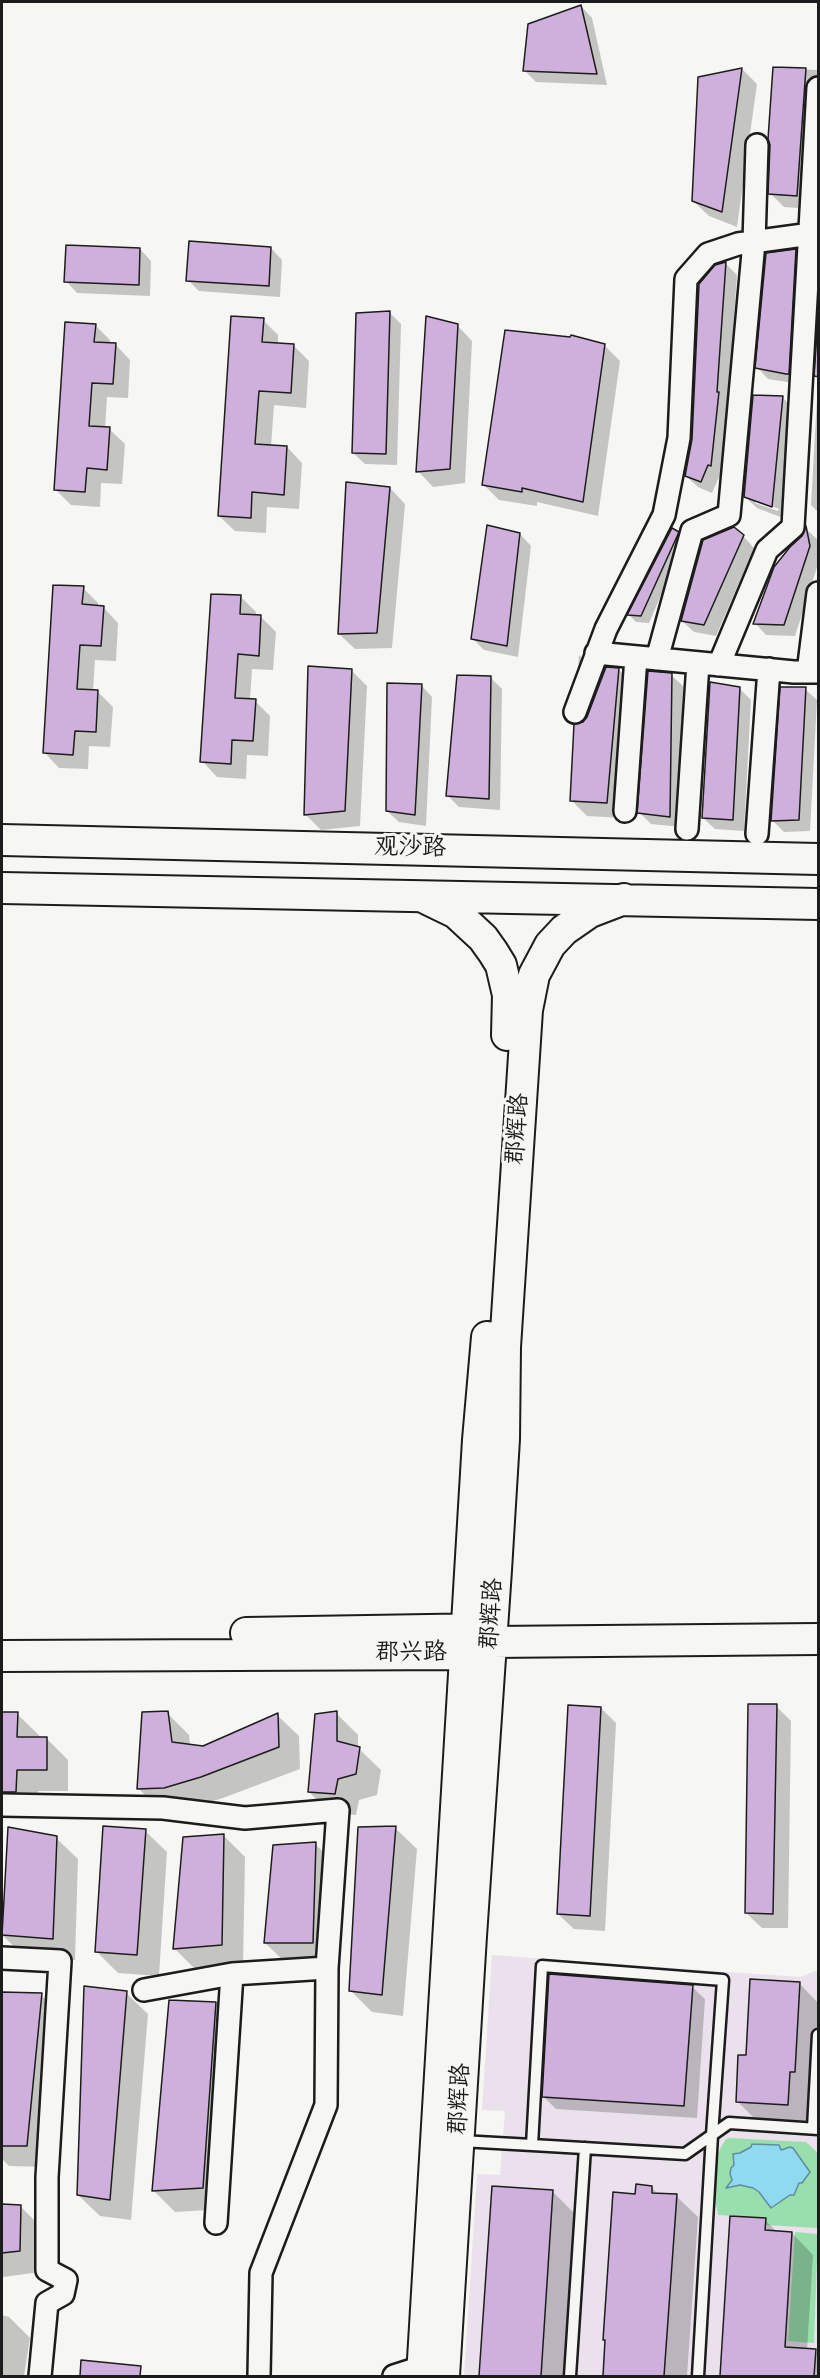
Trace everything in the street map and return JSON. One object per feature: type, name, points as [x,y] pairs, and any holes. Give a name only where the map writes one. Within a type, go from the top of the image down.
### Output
[{"type":"main road","name":"观沙路","points":[[2,840],[819,859]]},
{"type":"main road","name":"观沙路","points":[[2,888],[819,904]]},
{"type":"main road","name":"郡辉路","points":[[423,897],[456,913],[483,938],[501,965],[508,995],[458,2140],[429,2373]]},
{"type":"main road","name":"郡辉路","points":[[429,2373],[479,1638],[504,1439],[505,1347],[529,994],[540,962],[550,945],[564,930],[590,912],[624,899]]},
{"type":"main road","name":"郡兴路","points":[[2,1656],[819,1626]]},
{"type":"main road","name":"郡兴路","points":[[2,1635],[267,1633],[479,1638],[819,1639]]},
{"type":"street","points":[[719,665],[767,550],[793,527],[814,234],[818,88]]},
{"type":"street","points":[[625,811],[647,658],[692,531],[729,514],[754,242],[757,145]]},
{"type":"street","points":[[575,712],[596,653],[641,557],[664,515],[679,438],[686,279],[708,254],[738,244],[814,234]]},
{"type":"street","points":[[596,653],[813,672],[819,593]]},
{"type":"street","points":[[687,829],[698,663]]},
{"type":"street","points":[[757,834],[769,669]]},
{"type":"street","points":[[2,1805],[163,1808],[245,1818],[338,1810],[327,1968],[326,2105],[261,2273],[259,2376]]},
{"type":"street","points":[[2,1958],[60,1961],[47,2177],[47,2270],[66,2280],[63,2294],[47,2303],[40,2376]]},
{"type":"street","points":[[144,1990],[232,1974],[327,1968]]},
{"type":"street","points":[[216,2223],[232,1974]]},
{"type":"street","points":[[394,2376],[429,2373]]},
{"type":"lane","points":[[532,2145],[542,1966],[723,1980],[698,2376]]},
{"type":"lane","points":[[458,2140],[685,2154],[729,2123],[816,2129],[819,2034]]},
{"type":"lane","points":[[570,2376],[585,2148]]},
{"type":"shaded area","points":[[492,1955],[800,1977],[818,1970],[818,2376],[464,2376],[477,2174],[500,2175],[505,2111],[482,2110]]},
{"type":"green space","points":[[726,2139],[806,2142],[818,2153],[818,2228],[765,2225],[765,2218],[718,2215],[713,2167],[721,2147]]},
{"type":"green space","points":[[795,2232],[818,2234],[814,2343],[788,2341]]},
{"type":"water","points":[[752,2144],[779,2145],[781,2150],[793,2148],[810,2172],[802,2183],[799,2183],[794,2195],[790,2195],[771,2208],[753,2188],[740,2185],[726,2188],[732,2180],[730,2174],[734,2165],[733,2154],[740,2153]]},
{"type":"building","points":[[581,5],[597,74],[523,71],[528,24]]},
{"type":"building","points":[[773,67],[806,68],[797,196],[768,194],[770,145],[768,139]]},
{"type":"building","points":[[742,68],[722,212],[692,201],[698,77]]},
{"type":"building","points":[[189,241],[271,247],[269,286],[186,281]]},
{"type":"building","points":[[66,245],[140,248],[139,285],[64,282]]},
{"type":"building","points":[[796,249],[789,374],[755,368],[766,253]]},
{"type":"building","points":[[726,262],[717,392],[719,392],[711,466],[708,465],[701,482],[685,476],[692,439],[699,284],[715,265]]},
{"type":"building","points":[[819,303],[819,377],[814,376]]},
{"type":"building","points":[[390,311],[386,454],[352,453],[356,313]]},
{"type":"building","points":[[231,316],[264,318],[262,342],[294,344],[291,393],[259,391],[255,444],[287,446],[284,495],[252,492],[251,518],[218,516]]},
{"type":"building","points":[[426,316],[458,324],[450,469],[416,472]]},
{"type":"building","points":[[65,322],[96,324],[94,342],[116,343],[113,384],[92,383],[89,426],[110,427],[107,470],[87,468],[85,492],[54,490]]},
{"type":"building","points":[[505,330],[570,337],[571,335],[605,344],[583,502],[522,488],[522,492],[482,485]]},
{"type":"building","points":[[753,395],[783,396],[772,507],[744,497]]},
{"type":"building","points":[[346,482],[390,487],[377,633],[338,634]]},
{"type":"building","points":[[487,525],[520,533],[507,646],[471,639]]},
{"type":"building","points":[[806,526],[810,546],[784,625],[753,624],[774,567],[802,536]]},
{"type":"building","points":[[734,527],[744,535],[704,625],[681,621],[703,540]]},
{"type":"building","points":[[672,528],[679,532],[641,616],[627,615]]},
{"type":"building","points":[[53,585],[84,586],[82,604],[104,606],[101,646],[80,645],[77,689],[98,690],[96,732],[75,731],[73,755],[43,753]]},
{"type":"building","points":[[211,594],[241,595],[240,614],[261,615],[259,656],[238,654],[235,698],[256,699],[253,741],[232,740],[231,764],[200,762]]},
{"type":"building","points":[[308,666],[352,669],[345,811],[304,815]]},
{"type":"building","points":[[606,667],[619,668],[607,803],[570,801],[574,724],[583,722],[587,717]]},
{"type":"building","points":[[648,671],[672,673],[670,817],[637,813]]},
{"type":"building","points":[[457,675],[491,676],[489,799],[446,796]]},
{"type":"building","points":[[710,682],[740,687],[733,820],[702,818]]},
{"type":"building","points":[[387,683],[422,684],[415,815],[386,811]]},
{"type":"building","points":[[780,687],[806,687],[799,820],[771,821]]},
{"type":"building","points":[[748,1704],[777,1704],[773,1914],[745,1913]]},
{"type":"building","points":[[568,1705],[601,1707],[590,1916],[557,1914]]},
{"type":"building","points":[[168,1711],[172,1742],[203,1746],[278,1713],[279,1747],[201,1777],[164,1788],[137,1789],[142,1712]]},
{"type":"building","points":[[337,1711],[337,1741],[360,1747],[356,1774],[338,1779],[335,1794],[308,1792],[315,1714]]},
{"type":"building","points":[[2,1712],[18,1712],[17,1737],[47,1737],[47,1770],[17,1770],[16,1792],[2,1792]]},
{"type":"building","points":[[103,1826],[146,1829],[137,1955],[95,1952]]},
{"type":"building","points":[[396,1826],[382,1995],[349,1991],[358,1827]]},
{"type":"building","points":[[8,1827],[57,1836],[53,1939],[2,1935]]},
{"type":"building","points":[[224,1834],[222,1945],[173,1949],[183,1837]]},
{"type":"building","points":[[316,1842],[313,1943],[264,1943],[273,1845]]},
{"type":"building","points":[[549,1974],[693,1985],[684,2106],[542,2097]]},
{"type":"building","points":[[750,1979],[800,1982],[795,2072],[790,2072],[788,2105],[736,2102],[738,2055],[746,2055]]},
{"type":"building","points":[[84,1986],[127,1991],[110,2200],[77,2195]]},
{"type":"building","points":[[2,1992],[42,1993],[27,2146],[2,2146]]},
{"type":"building","points":[[169,2000],[216,2002],[203,2188],[152,2191]]},
{"type":"building","points":[[636,2184],[652,2186],[652,2193],[677,2194],[664,2376],[603,2376],[605,2340],[603,2340],[613,2192],[635,2194]]},
{"type":"building","points":[[492,2186],[553,2190],[541,2376],[479,2376]]},
{"type":"building","points":[[2,2204],[21,2205],[20,2251],[2,2253]]},
{"type":"building","points":[[730,2216],[766,2218],[765,2230],[792,2232],[785,2347],[816,2349],[814,2376],[720,2376]]},
{"type":"building","points":[[81,2360],[141,2366],[140,2376],[80,2376]]}]
